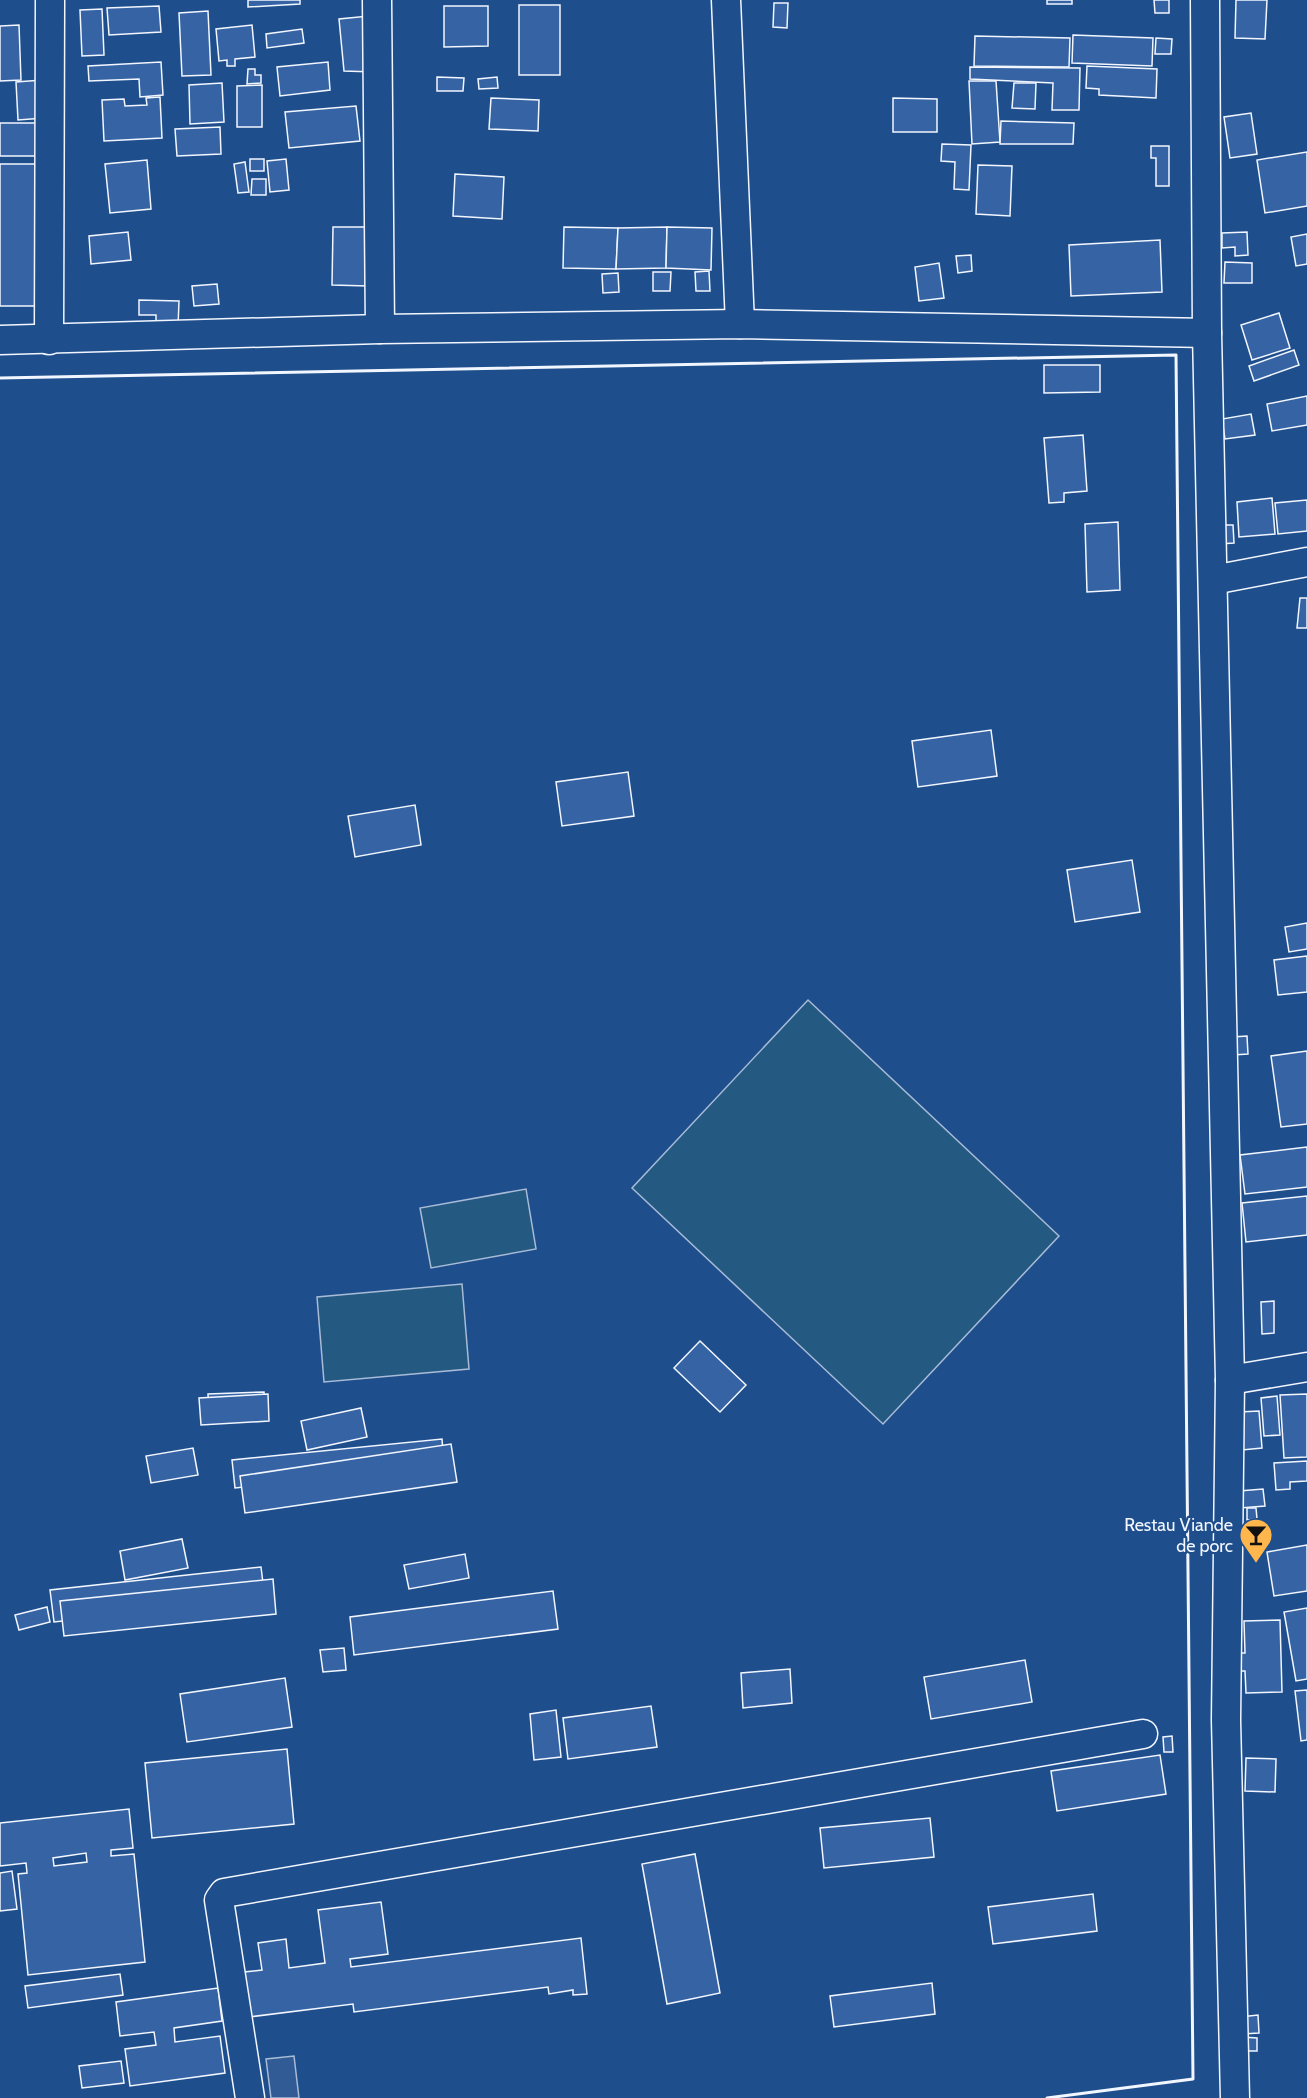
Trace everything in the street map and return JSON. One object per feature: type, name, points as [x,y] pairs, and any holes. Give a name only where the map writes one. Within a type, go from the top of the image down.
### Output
[{"type":"street","points":[[49,340],[50,0]]},
{"type":"street","points":[[377,0],[380,329]]},
{"type":"street","points":[[726,0],[740,324]]},
{"type":"street","points":[[1205,0],[1207,333],[1230,1380],[1226,1720],[1235,2098]]},
{"type":"street","points":[[0,340],[380,329],[740,324],[1207,333]]},
{"type":"street","points":[[1213,580],[1307,562]]},
{"type":"street","points":[[1230,1380],[1307,1367]]},
{"type":"street","points":[[250,2098],[219,1900],[224,1893],[1143,1734]]},
{"type":"shaded area","points":[[808,1000],[1059,1236],[883,1424],[632,1188]]},
{"type":"shaded area","points":[[526,1189],[536,1249],[431,1268],[420,1208]]},
{"type":"shaded area","points":[[462,1284],[469,1369],[324,1382],[317,1297]]},
{"type":"shaded area","points":[[294,2056],[299,2098],[271,2098],[266,2059]]},
{"type":"building","points":[[248,0],[300,0],[300,4],[248,7]]},
{"type":"building","points":[[1047,0],[1072,0],[1072,4],[1047,4]]},
{"type":"building","points":[[1154,0],[1169,0],[1169,13],[1155,13]]},
{"type":"building","points":[[1236,0],[1267,0],[1265,39],[1235,38]]},
{"type":"building","points":[[774,3],[788,3],[787,28],[773,27]]},
{"type":"building","points":[[519,5],[560,5],[560,75],[519,75]]},
{"type":"building","points":[[159,6],[161,32],[109,35],[107,8]]},
{"type":"building","points":[[444,6],[488,6],[488,46],[444,47]]},
{"type":"building","points":[[102,9],[104,55],[82,56],[80,10]]},
{"type":"building","points":[[208,11],[211,75],[182,76],[179,13]]},
{"type":"building","points":[[369,16],[374,72],[344,71],[339,19]]},
{"type":"building","points":[[19,25],[21,80],[0,81],[0,26]]},
{"type":"building","points":[[252,25],[255,57],[235,59],[235,66],[227,66],[227,60],[219,61],[216,29]]},
{"type":"building","points":[[302,29],[304,43],[267,48],[266,34]]},
{"type":"building","points":[[1073,35],[1153,38],[1152,66],[1072,63]]},
{"type":"building","points":[[975,36],[1070,38],[1069,67],[974,66]]},
{"type":"building","points":[[1156,38],[1172,39],[1171,54],[1155,54]]},
{"type":"building","points":[[161,62],[163,95],[140,97],[139,79],[89,81],[88,66]]},
{"type":"building","points":[[328,62],[330,90],[280,96],[277,67]]},
{"type":"building","points":[[1087,66],[1157,69],[1156,98],[1099,95],[1099,89],[1086,88]]},
{"type":"building","points":[[970,67],[1080,68],[1079,110],[1052,110],[1053,83],[970,79]]},
{"type":"building","points":[[248,69],[255,69],[255,75],[261,75],[261,83],[247,84]]},
{"type":"building","points":[[437,77],[464,78],[463,91],[437,91]]},
{"type":"building","points":[[497,77],[498,88],[479,89],[478,79]]},
{"type":"building","points":[[42,80],[44,118],[18,120],[16,82]]},
{"type":"building","points":[[969,81],[996,81],[1000,142],[972,144]]},
{"type":"building","points":[[222,83],[224,122],[190,124],[189,85]]},
{"type":"building","points":[[1014,83],[1036,83],[1035,109],[1012,108]]},
{"type":"building","points":[[262,85],[262,127],[237,127],[237,86]]},
{"type":"building","points":[[160,97],[162,138],[104,141],[102,100],[124,99],[125,106],[147,105],[146,98]]},
{"type":"building","points":[[491,98],[539,100],[538,131],[489,129]]},
{"type":"building","points":[[893,98],[937,99],[937,132],[893,132]]},
{"type":"building","points":[[356,106],[360,141],[289,148],[285,112]]},
{"type":"building","points":[[1251,113],[1257,154],[1230,158],[1224,117]]},
{"type":"building","points":[[1001,121],[1074,123],[1073,144],[1000,144]]},
{"type":"building","points":[[0,123],[42,123],[43,156],[0,156]]},
{"type":"building","points":[[220,127],[221,154],[177,156],[175,129]]},
{"type":"building","points":[[942,144],[971,145],[969,190],[954,189],[955,162],[941,161]]},
{"type":"building","points":[[1151,146],[1169,146],[1169,186],[1156,186],[1156,158],[1151,158]]},
{"type":"building","points":[[1307,152],[1307,206],[1265,213],[1257,160]]},
{"type":"building","points":[[250,159],[264,159],[264,171],[250,171]]},
{"type":"building","points":[[286,159],[289,190],[270,192],[267,161]]},
{"type":"building","points":[[147,160],[151,209],[110,213],[105,164]]},
{"type":"building","points":[[245,162],[249,192],[238,193],[234,164]]},
{"type":"building","points":[[0,164],[47,164],[45,306],[0,306]]},
{"type":"building","points":[[978,165],[1012,166],[1010,216],[976,214]]},
{"type":"building","points":[[455,174],[504,177],[502,219],[453,216]]},
{"type":"building","points":[[252,179],[266,179],[266,195],[251,195]]},
{"type":"building","points":[[333,227],[369,227],[368,286],[332,285]]},
{"type":"building","points":[[564,227],[618,228],[616,269],[563,268]]},
{"type":"building","points":[[667,227],[666,268],[616,269],[618,228]]},
{"type":"building","points":[[667,227],[712,228],[711,270],[666,268]]},
{"type":"building","points":[[128,232],[131,260],[91,264],[89,236]]},
{"type":"building","points":[[1247,232],[1248,255],[1235,256],[1235,247],[1222,248],[1222,233]]},
{"type":"building","points":[[1307,234],[1307,264],[1296,266],[1291,237]]},
{"type":"building","points":[[1160,240],[1162,292],[1071,296],[1069,245]]},
{"type":"building","points":[[971,255],[972,271],[958,273],[956,256]]},
{"type":"building","points":[[1225,262],[1252,263],[1252,283],[1224,283]]},
{"type":"building","points":[[939,263],[944,298],[919,301],[915,267]]},
{"type":"building","points":[[709,271],[710,291],[696,291],[695,272]]},
{"type":"building","points":[[653,272],[671,272],[670,291],[653,291]]},
{"type":"building","points":[[618,273],[619,292],[603,293],[602,274]]},
{"type":"building","points":[[217,284],[219,304],[194,306],[192,286]]},
{"type":"building","points":[[139,300],[179,301],[178,327],[167,321],[156,321],[156,315],[139,315]]},
{"type":"building","points":[[1279,313],[1290,348],[1252,360],[1241,325]]},
{"type":"building","points":[[1294,350],[1299,365],[1254,381],[1249,366]]},
{"type":"building","points":[[1044,365],[1100,365],[1100,392],[1044,393]]},
{"type":"building","points":[[1307,396],[1307,425],[1272,431],[1267,404]]},
{"type":"building","points":[[1251,414],[1255,435],[1225,439],[1222,419]]},
{"type":"building","points":[[1083,435],[1087,491],[1064,493],[1064,502],[1049,503],[1044,438]]},
{"type":"building","points":[[1272,498],[1275,534],[1239,537],[1237,502]]},
{"type":"building","points":[[1307,500],[1307,531],[1278,534],[1275,503]]},
{"type":"building","points":[[1118,522],[1120,590],[1087,592],[1085,524]]},
{"type":"building","points":[[1218,525],[1233,525],[1234,543],[1219,544]]},
{"type":"building","points":[[1300,598],[1307,598],[1307,628],[1297,628]]},
{"type":"building","points":[[991,730],[997,776],[918,787],[912,741]]},
{"type":"building","points":[[628,772],[634,816],[562,826],[556,782]]},
{"type":"building","points":[[415,805],[421,845],[355,857],[348,816]]},
{"type":"building","points":[[1132,860],[1140,912],[1075,922],[1067,870]]},
{"type":"building","points":[[1307,923],[1307,949],[1289,952],[1285,927]]},
{"type":"building","points":[[1307,956],[1307,992],[1278,995],[1274,960]]},
{"type":"building","points":[[1247,1036],[1248,1054],[1233,1055],[1232,1037]]},
{"type":"building","points":[[1307,1051],[1307,1124],[1281,1127],[1271,1056]]},
{"type":"building","points":[[1307,1147],[1307,1187],[1245,1194],[1240,1155]]},
{"type":"building","points":[[1307,1196],[1307,1235],[1246,1242],[1242,1203]]},
{"type":"building","points":[[1274,1301],[1274,1333],[1262,1334],[1261,1302]]},
{"type":"building","points":[[700,1341],[746,1385],[720,1412],[674,1368]]},
{"type":"building","points":[[264,1392],[265,1412],[209,1415],[208,1394]]},
{"type":"building","points":[[268,1394],[269,1421],[201,1425],[199,1398]]},
{"type":"building","points":[[1307,1394],[1307,1457],[1284,1458],[1280,1395]]},
{"type":"building","points":[[1277,1396],[1280,1435],[1264,1436],[1261,1398]]},
{"type":"building","points":[[361,1408],[367,1437],[307,1450],[301,1421]]},
{"type":"building","points":[[1259,1411],[1262,1448],[1242,1450],[1239,1412]]},
{"type":"building","points":[[442,1439],[444,1466],[235,1488],[232,1460]]},
{"type":"building","points":[[451,1444],[457,1482],[245,1513],[240,1476]]},
{"type":"building","points":[[193,1448],[198,1475],[151,1483],[146,1456]]},
{"type":"building","points":[[1307,1461],[1307,1481],[1290,1482],[1290,1489],[1276,1490],[1274,1463]]},
{"type":"building","points":[[1263,1489],[1265,1506],[1240,1508],[1239,1491]]},
{"type":"building","points":[[1247,1508],[1256,1508],[1257,1519],[1247,1520]]},
{"type":"building","points":[[182,1539],[188,1568],[125,1580],[120,1551]]},
{"type":"building","points":[[1307,1545],[1307,1591],[1274,1596],[1267,1552]]},
{"type":"building","points":[[465,1554],[469,1578],[409,1589],[404,1565]]},
{"type":"building","points":[[261,1567],[265,1599],[54,1622],[50,1590]]},
{"type":"building","points":[[273,1579],[276,1614],[64,1636],[60,1601]]},
{"type":"building","points":[[553,1591],[558,1629],[354,1655],[350,1617]]},
{"type":"building","points":[[47,1607],[50,1622],[19,1630],[15,1615]]},
{"type":"building","points":[[1307,1608],[1307,1679],[1296,1681],[1284,1612]]},
{"type":"building","points":[[1280,1620],[1282,1692],[1246,1693],[1245,1671],[1240,1671],[1240,1653],[1245,1653],[1244,1621]]},
{"type":"building","points":[[344,1648],[346,1670],[323,1672],[320,1650]]},
{"type":"building","points":[[1025,1660],[1032,1702],[931,1719],[924,1677]]},
{"type":"building","points":[[790,1669],[792,1703],[743,1708],[741,1673]]},
{"type":"building","points":[[285,1678],[292,1727],[187,1742],[180,1694]]},
{"type":"building","points":[[1307,1690],[1307,1740],[1301,1741],[1295,1691]]},
{"type":"building","points":[[651,1706],[657,1747],[568,1759],[563,1718]]},
{"type":"building","points":[[556,1710],[561,1757],[534,1760],[530,1714]]},
{"type":"building","points":[[1172,1736],[1173,1752],[1164,1752],[1163,1737]]},
{"type":"building","points":[[287,1749],[294,1824],[152,1838],[145,1763]]},
{"type":"building","points":[[1160,1755],[1166,1794],[1057,1811],[1051,1771]]},
{"type":"building","points":[[1246,1758],[1276,1759],[1275,1792],[1245,1791]]},
{"type":"building","points":[[129,1809],[133,1848],[111,1850],[111,1856],[134,1854],[145,1962],[28,1975],[18,1874],[27,1873],[26,1863],[0,1866],[0,1823]],"holes":[[[86,1853],[87,1862],[54,1866],[53,1858]]]},
{"type":"building","points":[[930,1818],[934,1857],[824,1868],[820,1828]]},
{"type":"building","points":[[695,1854],[720,1993],[667,2004],[642,1864]]},
{"type":"building","points":[[12,1871],[17,1909],[0,1911],[0,1873]]},
{"type":"building","points":[[1093,1894],[1097,1931],[993,1944],[988,1907]]},
{"type":"building","points":[[381,1902],[388,1954],[350,1959],[351,1967],[581,1938],[587,1994],[573,1995],[573,1990],[549,1994],[548,1987],[354,2012],[353,2004],[249,2017],[244,1972],[262,1970],[258,1943],[286,1939],[289,1968],[325,1963],[318,1910]]},
{"type":"building","points":[[120,1974],[123,1995],[28,2008],[25,1986]]},
{"type":"building","points":[[932,1983],[935,2014],[834,2027],[830,1996]]},
{"type":"building","points":[[218,1988],[222,2021],[174,2028],[175,2042],[220,2036],[225,2073],[130,2086],[125,2049],[156,2045],[154,2032],[120,2036],[116,2002]]},
{"type":"building","points":[[1258,2015],[1259,2033],[1242,2034],[1240,2017]]},
{"type":"building","points":[[1242,2037],[1257,2038],[1257,2051],[1242,2051]]},
{"type":"building","points":[[121,2061],[124,2083],[82,2088],[79,2066]]},
{"type":"wall","points":[[0,378],[1176,355],[1193,2079],[1047,2098]]},
{"type":"place","name":"Restau Viande de porc","points":[[1256,1564]]}]
